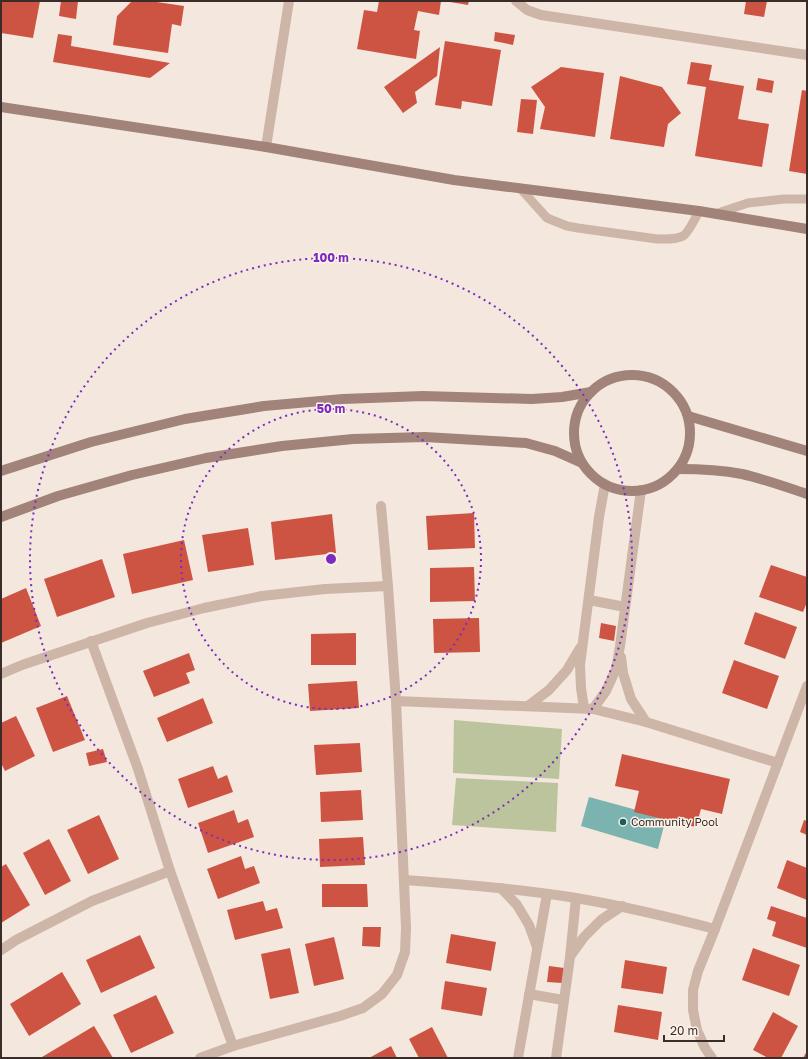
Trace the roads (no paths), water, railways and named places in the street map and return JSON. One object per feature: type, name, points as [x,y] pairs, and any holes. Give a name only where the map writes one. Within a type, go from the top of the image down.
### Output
[{"type":"street","points":[[266,147],[289,1]]},
{"type":"street","points":[[516,1],[527,10],[541,15],[807,55]]},
{"type":"street","points":[[1,107],[266,147],[454,180],[714,214],[807,229]]},
{"type":"street","points":[[627,375],[646,376],[665,384],[679,398],[688,416],[690,434],[687,452],[678,468],[668,479],[655,486],[642,490],[629,491],[616,489],[605,484],[592,475],[582,463],[576,449],[574,434],[576,418],[582,404],[591,392],[607,380],[627,375]]},
{"type":"street","points":[[1,471],[91,442],[186,419],[264,406],[344,399],[415,396],[532,399],[562,397],[591,392]]},
{"type":"street","points":[[688,416],[807,451]]},
{"type":"street","points":[[1,518],[58,496],[132,475],[191,461],[282,446],[353,439],[425,437],[526,443],[555,451],[582,463]]},
{"type":"street","points":[[678,468],[710,469],[742,474],[807,494]]},
{"type":"street","points":[[588,709],[580,688],[580,665],[599,517],[605,484]]},
{"type":"street","points":[[588,709],[606,690],[616,669],[642,490]]},
{"type":"street","points":[[200,1058],[233,1046],[340,1016],[363,1008],[382,994],[397,975],[405,952],[406,928],[396,701],[381,506]]},
{"type":"street","points":[[1,674],[22,665],[154,621],[204,608],[262,596],[325,589],[388,586]]},
{"type":"street","points":[[589,600],[625,607]]},
{"type":"street","points":[[91,642],[138,769],[170,871],[233,1046]]},
{"type":"street","points":[[528,706],[549,690],[567,670],[582,645]]},
{"type":"street","points":[[620,646],[623,673],[631,699],[646,722]]},
{"type":"street","points":[[712,1058],[705,1048],[697,1030],[693,1010],[693,990],[698,971],[807,686]]},
{"type":"street","points":[[396,701],[588,709],[646,722],[778,763]]},
{"type":"street","points":[[1,950],[16,940],[92,901],[170,871]]},
{"type":"street","points":[[404,880],[501,888],[576,898],[622,906],[715,929]]},
{"type":"street","points":[[501,888],[517,905],[529,926],[537,948]]},
{"type":"street","points":[[518,1058],[547,894]]},
{"type":"street","points":[[556,1058],[570,957],[576,898]]},
{"type":"street","points":[[570,957],[584,937],[601,920],[622,906]]},
{"type":"street","points":[[529,994],[563,1000]]},
{"type":"lane","points":[[520,188],[547,218],[567,226],[657,239],[666,240],[684,236],[699,212]]},
{"type":"lane","points":[[714,214],[748,203],[784,199],[807,199]]},
{"type":"water","name":"Community Pool","points":[[589,797],[666,818],[658,849],[581,826]]},
{"type":"place","name":"Community Pool","points":[[623,822]]}]
